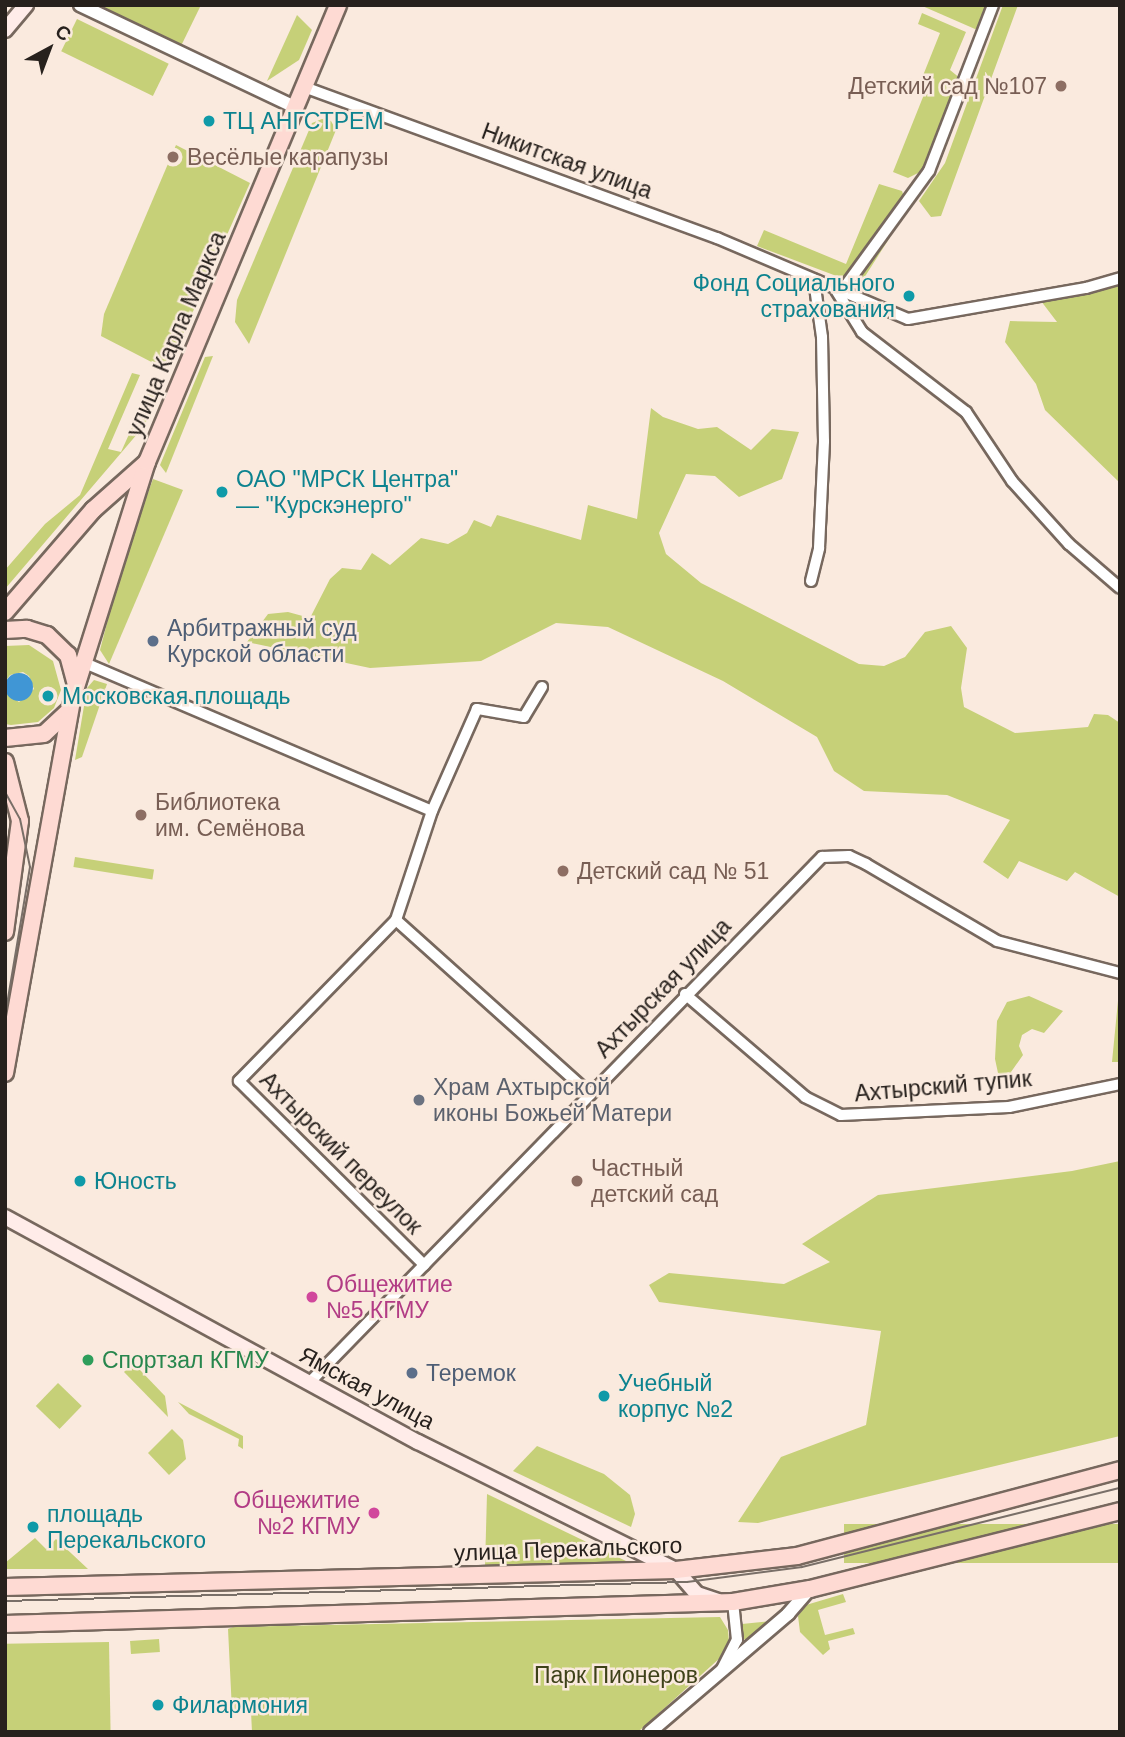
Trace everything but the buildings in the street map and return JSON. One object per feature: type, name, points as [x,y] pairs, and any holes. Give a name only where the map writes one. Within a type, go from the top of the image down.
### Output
[{"type":"main road","points":[[5,30],[26,5]]},
{"type":"main road","name":"улица Карла Маркса","points":[[71,705],[148,462],[338,5]]},
{"type":"main road","points":[[5,612],[93,510],[148,462]]},
{"type":"main road","points":[[5,630],[38,631],[58,643],[73,665],[76,687]]},
{"type":"main road","points":[[5,738],[44,734],[71,705]]},
{"type":"main road","points":[[5,1073],[71,705]]},
{"type":"main road","points":[[5,762],[20,821],[5,932]]},
{"type":"main road","name":"Ямская улица","points":[[5,1217],[309,1383],[613,1542],[676,1570]]},
{"type":"main road","name":"улица Перекальского","points":[[5,1587],[676,1570],[797,1556],[1120,1470]]},
{"type":"main road","points":[[5,1624],[733,1602],[810,1589],[1120,1511]]},
{"type":"main road","points":[[676,1570],[697,1594],[733,1602]]},
{"type":"street","points":[[80,5],[295,107]]},
{"type":"street","points":[[993,5],[929,170],[839,291],[862,332],[966,412],[1012,481],[1069,544],[1120,588]]},
{"type":"street","name":"Никитская улица","points":[[304,87],[717,238],[908,319],[1120,278]]},
{"type":"street","points":[[811,581],[819,548],[824,441],[822,337],[814,280]]},
{"type":"street","points":[[85,663],[432,811]]},
{"type":"street","name":"Ахтырский переулок","points":[[424,1265],[239,1081],[396,920],[432,811],[477,709],[524,717],[542,687]]},
{"type":"street","name":"Ахтырская улица","points":[[309,1383],[813,863],[834,853],[866,864],[997,941],[1120,973]]},
{"type":"street","points":[[396,920],[590,1094]]},
{"type":"street","name":"Ахтырский тупик","points":[[685,994],[805,1097],[841,1115],[1009,1107],[1120,1084]]},
{"type":"street","points":[[650,1732],[810,1589]]},
{"type":"street","points":[[720,1671],[737,1640],[733,1602]]},
{"type":"green space","points":[[91,5],[201,5],[180,48]]},
{"type":"green space","points":[[920,5],[991,5],[980,29],[975,29]]},
{"type":"green space","points":[[1003,5],[1018,5],[941,216],[931,217],[919,201],[945,163]]},
{"type":"green space","points":[[922,13],[966,32],[950,70],[961,79],[924,170],[908,178],[893,172],[929,82],[922,78],[940,33],[918,24]]},
{"type":"green space","points":[[297,15],[312,30],[299,60],[267,81]]},
{"type":"green space","points":[[77,19],[169,64],[153,96],[61,51]]},
{"type":"green space","points":[[322,119],[331,121],[336,130],[249,344],[235,322],[237,300],[312,123]]},
{"type":"green space","points":[[176,145],[250,183],[167,370],[101,336],[104,314]]},
{"type":"green space","points":[[879,184],[902,191],[908,209],[864,278],[855,283],[757,246],[764,230],[846,264]]},
{"type":"green space","points":[[1120,284],[1120,483],[1045,410],[1036,384],[1005,342],[1010,321],[1057,322],[1041,301]]},
{"type":"green space","points":[[213,356],[166,473],[160,465],[205,357]]},
{"type":"green space","points":[[132,373],[140,375],[108,449],[121,452],[153,381],[163,386],[144,426],[5,589],[5,570],[45,524],[80,495]]},
{"type":"green space","points":[[651,408],[663,417],[698,429],[717,427],[751,450],[772,429],[799,432],[782,479],[739,497],[715,476],[686,474],[659,533],[666,554],[701,583],[859,664],[884,666],[905,657],[925,632],[951,626],[967,648],[961,688],[964,707],[1015,733],[1088,727],[1094,714],[1108,715],[1120,723],[1120,897],[1075,872],[1067,881],[1019,861],[1008,879],[983,862],[1010,820],[947,795],[864,791],[834,771],[817,737],[723,681],[608,627],[556,623],[481,661],[370,668],[247,642],[268,614],[288,612],[310,618],[330,579],[342,568],[361,570],[372,553],[390,565],[421,538],[448,544],[467,533],[474,520],[491,527],[497,515],[581,540],[588,505],[637,519]]},
{"type":"green space","points":[[153,479],[183,490],[109,664],[100,650],[123,561]]},
{"type":"green space","points":[[29,645],[53,661],[61,690],[54,708],[38,722],[5,724],[5,692],[19,702],[34,689],[29,676],[23,672],[10,675],[5,682],[5,646]]},
{"type":"green space","points":[[94,680],[107,684],[82,757],[75,760],[87,688]]},
{"type":"green space","points":[[75,857],[154,870],[152,879],[73,867]]},
{"type":"green space","points":[[1029,996],[1063,1011],[1044,1033],[1032,1029],[1022,1035],[1019,1046],[1023,1055],[1011,1072],[1014,1079],[1006,1082],[998,1073],[995,1059],[997,1021],[1007,1002]]},
{"type":"green space","points":[[1118,1001],[1120,1062],[1112,1062]]},
{"type":"green space","points":[[1120,1161],[1120,1436],[758,1523],[738,1522],[781,1457],[866,1425],[881,1331],[659,1302],[649,1285],[669,1273],[784,1284],[830,1262],[802,1244],[878,1195],[1072,1171]]},
{"type":"green space","points":[[129,1367],[140,1370],[165,1396],[168,1417],[124,1372]]},
{"type":"green space","points":[[58,1383],[82,1406],[60,1429],[36,1406]]},
{"type":"green space","points":[[178,1402],[243,1436],[243,1449],[238,1446],[239,1439],[189,1414]]},
{"type":"green space","points":[[172,1429],[183,1440],[186,1459],[169,1475],[148,1453]]},
{"type":"green space","points":[[537,1446],[604,1474],[630,1495],[635,1514],[631,1527],[513,1471]]},
{"type":"green space","points":[[487,1494],[626,1561],[485,1567]]},
{"type":"green space","points":[[844,1524],[1120,1524],[1120,1563],[844,1563]]},
{"type":"green space","points":[[35,1538],[46,1549],[56,1539],[88,1569],[5,1569],[5,1563]]},
{"type":"green space","points":[[843,1594],[846,1602],[818,1610],[825,1635],[853,1628],[855,1634],[828,1641],[830,1649],[823,1655],[800,1632],[798,1616],[806,1605]]},
{"type":"green space","name":"Парк Пионеров","points":[[720,1617],[728,1630],[729,1642],[721,1657],[638,1732],[252,1732],[251,1712],[232,1711],[228,1629],[233,1627]]},
{"type":"green space","points":[[771,1621],[749,1641],[741,1638],[742,1624]]},
{"type":"green space","points":[[159,1639],[160,1652],[131,1654],[130,1641]]},
{"type":"green space","points":[[109,1642],[111,1732],[7,1732],[5,1644]]},
{"type":"water","name":"Московская площадь","points":[[19,673],[29,677],[33,687],[29,697],[19,701],[9,697],[5,687],[9,677]]},
{"type":"tram line","points":[[5,792],[20,819],[30,867],[5,1017]]},
{"type":"tram line","points":[[5,1601],[687,1582],[802,1567],[1120,1488]]},
{"type":"place","name":"Детский сад №107","points":[[1061,86]]},
{"type":"place","name":"ТЦ АНГСТРЕМ","points":[[209,121]]},
{"type":"place","name":"Весёлые карапузы","points":[[173,157]]},
{"type":"place","name":"Фонд Социального страхования","points":[[909,296]]},
{"type":"place","name":"ОАО \"МРСК Центра\" — \"Курскэнерго\"","points":[[222,492]]},
{"type":"place","name":"Арбитражный суд Курской области","points":[[153,641]]},
{"type":"place","name":"Московская площадь","points":[[48,696]]},
{"type":"place","name":"Библиотека им. Семёнова","points":[[141,815]]},
{"type":"place","name":"Детский сад № 51","points":[[563,871]]},
{"type":"place","name":"Храм Ахтырской иконы Божьей Матери","points":[[419,1100]]},
{"type":"place","name":"Юность","points":[[80,1181]]},
{"type":"place","name":"Частный детский сад","points":[[577,1181]]},
{"type":"place","name":"Общежитие №5 КГМУ","points":[[312,1297]]},
{"type":"place","name":"Спортзал КГМУ","points":[[88,1360]]},
{"type":"place","name":"Теремок","points":[[412,1373]]},
{"type":"place","name":"Учебный корпус №2","points":[[604,1396]]},
{"type":"place","name":"Общежитие №2 КГМУ","points":[[374,1513]]},
{"type":"place","name":"площадь Перекальского","points":[[33,1527]]},
{"type":"place","name":"Филармония","points":[[158,1705]]}]
